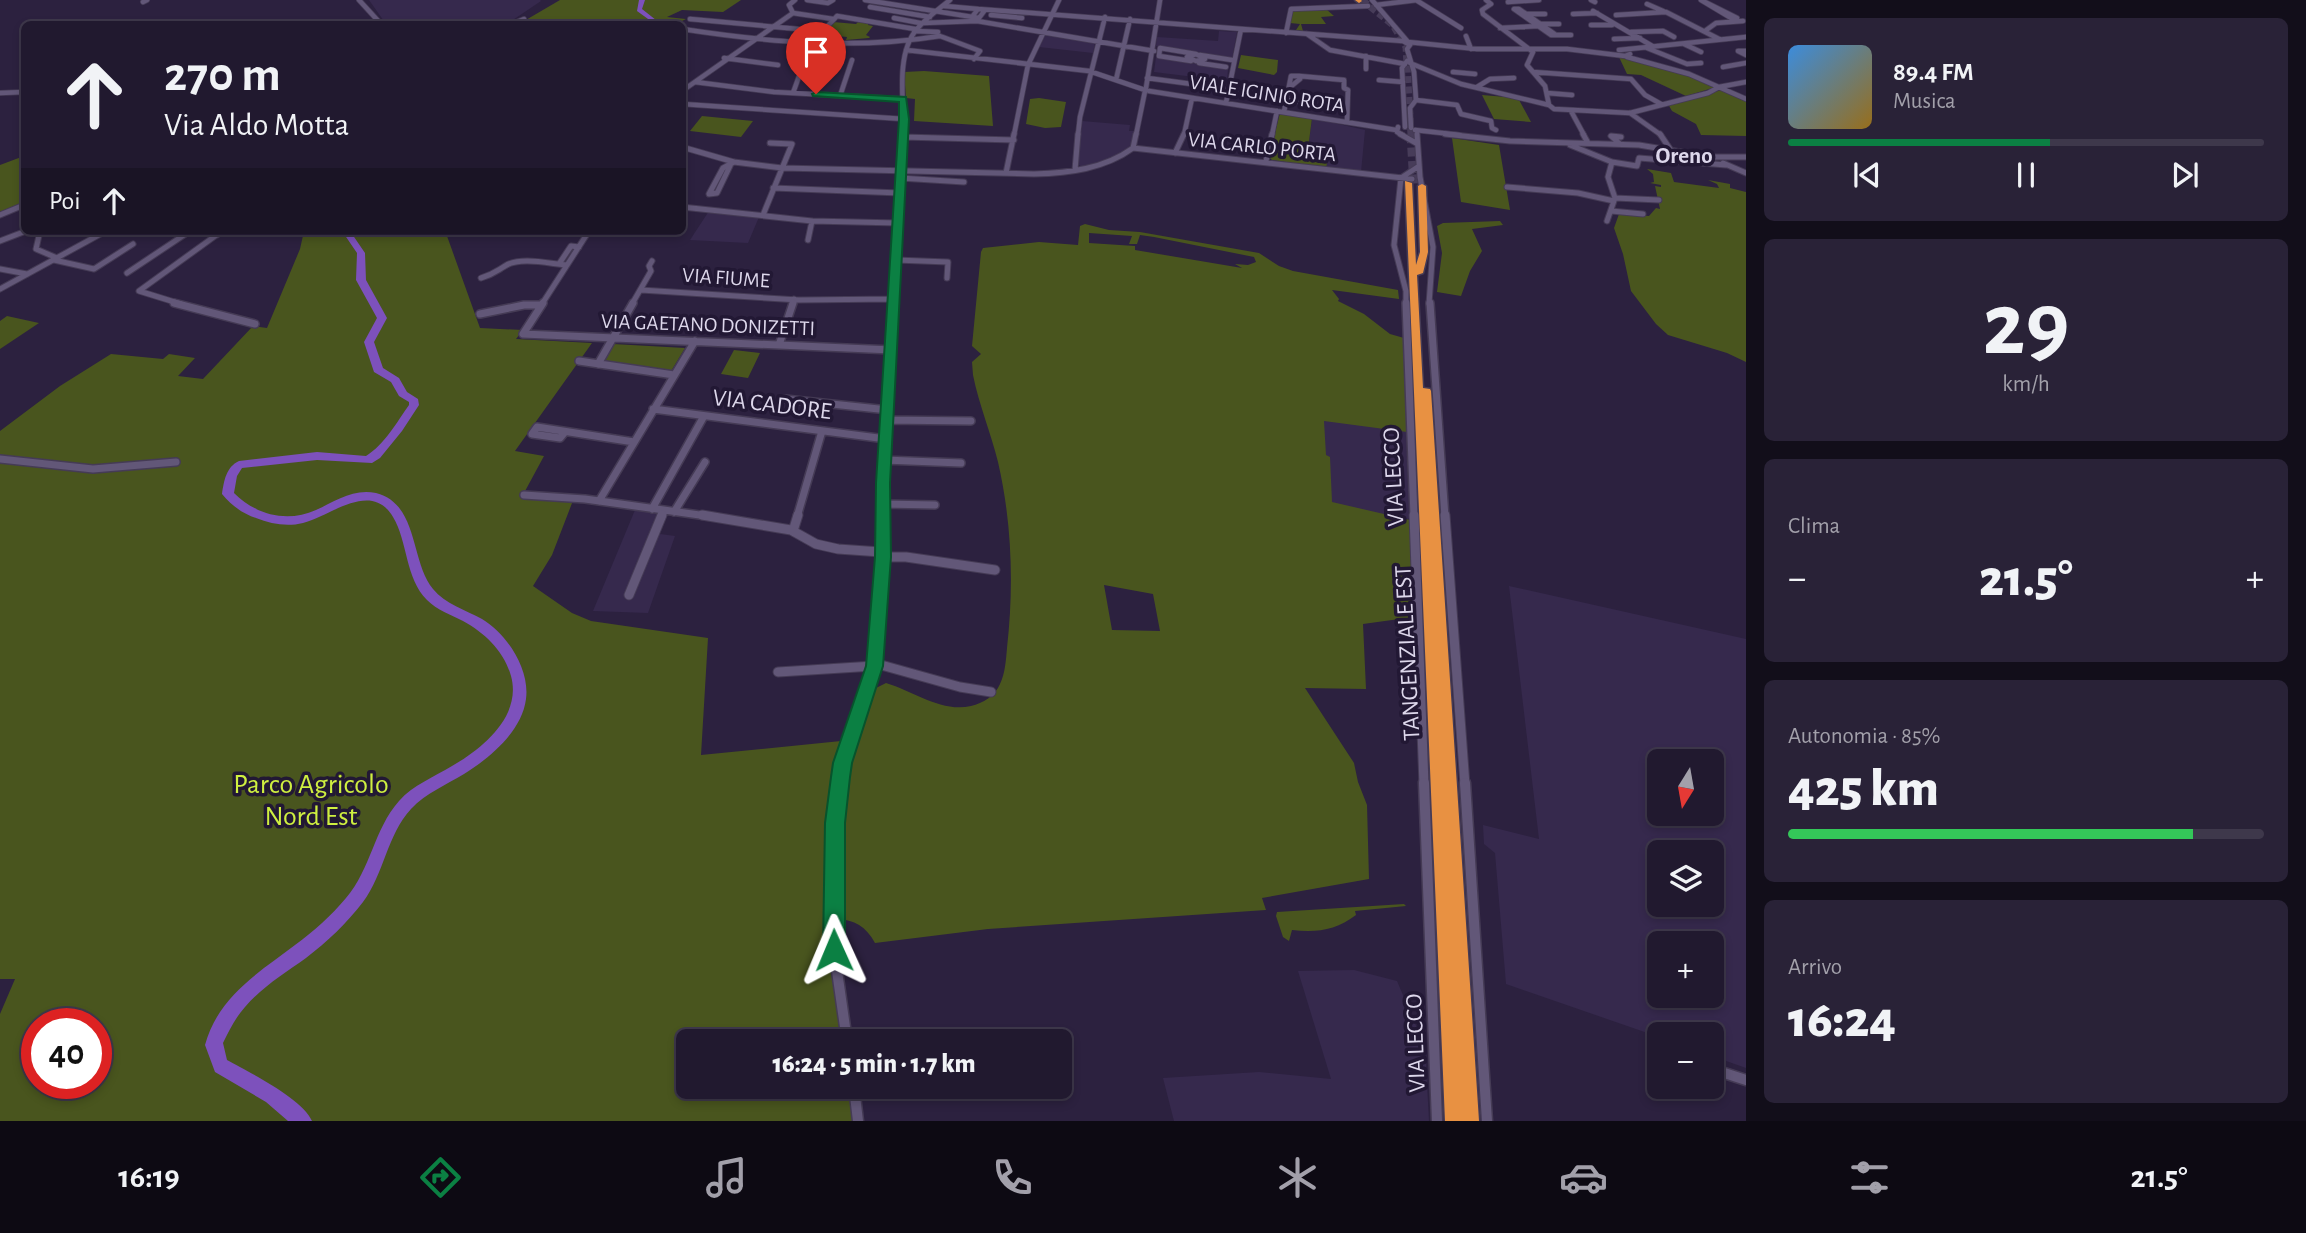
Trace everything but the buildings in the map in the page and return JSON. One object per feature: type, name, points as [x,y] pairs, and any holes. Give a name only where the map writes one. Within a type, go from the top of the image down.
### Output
[{"type":"highway","name":"TANGENZIALE EST","points":[[1409,180],[1470,1121]]},
{"type":"highway","name":"TANGENZIALE EST","points":[[1416,273],[1454,1121]]},
{"type":"street","points":[[793,13],[789,5],[795,0]]},
{"type":"street","points":[[807,0],[828,3],[833,0]]},
{"type":"street","points":[[686,30],[756,40],[828,44],[910,41],[939,34],[945,24],[936,12],[868,0]]},
{"type":"street","points":[[845,1029],[834,950],[835,823],[843,763],[874,665],[904,119],[901,63],[914,31],[950,0]]},
{"type":"street","points":[[1006,173],[1028,65],[1059,0]]},
{"type":"street","points":[[901,175],[1049,174],[1116,160],[1133,148],[1147,78],[1156,52],[1160,0]]},
{"type":"street","points":[[1320,0],[1328,8]]},
{"type":"street","points":[[1286,33],[1290,9],[1353,7],[1368,3],[1386,4],[1416,0],[1461,28]]},
{"type":"street","points":[[1486,0],[1491,5],[1482,9],[1483,14],[1530,49],[1533,55],[1527,65],[1547,93],[1554,109],[1630,113],[1708,93],[1719,87],[1746,82]]},
{"type":"street","points":[[1508,2],[1539,0]]},
{"type":"street","points":[[1700,0],[1707,1],[1739,20]]},
{"type":"street","points":[[363,1],[379,21]]},
{"type":"street","points":[[859,19],[877,2]]},
{"type":"street","points":[[1368,3],[1381,13],[1400,41]]},
{"type":"street","points":[[1647,4],[1685,19],[1719,39]]},
{"type":"street","points":[[944,6],[1019,28],[1172,54],[1187,57],[1195,61],[1230,64],[1218,62],[1195,61],[1172,54]]},
{"type":"street","points":[[870,7],[929,17],[1025,11],[1471,49],[1621,52],[1746,37]]},
{"type":"street","points":[[892,22],[908,7]]},
{"type":"street","points":[[874,19],[883,9]]},
{"type":"street","points":[[1019,28],[1025,11]]},
{"type":"street","points":[[1573,13],[1595,12],[1654,47]]},
{"type":"street","points":[[686,88],[739,47],[756,40],[793,13],[892,22],[902,26],[899,31],[939,34],[980,51],[974,59]]},
{"type":"street","points":[[1545,13],[1524,14],[1550,35],[1571,35]]},
{"type":"street","points":[[1616,15],[1669,13]]},
{"type":"street","points":[[908,21],[914,15]]},
{"type":"street","points":[[978,16],[1022,19]]},
{"type":"street","points":[[1428,17],[1442,16]]},
{"type":"street","points":[[892,22],[922,23],[941,17]]},
{"type":"street","points":[[1075,170],[1077,136],[1089,71],[1105,17]]},
{"type":"street","points":[[828,44],[823,33],[835,18]]},
{"type":"street","points":[[690,19],[799,29],[797,35]]},
{"type":"street","points":[[1116,80],[1130,19]]},
{"type":"street","points":[[1705,31],[1716,23],[1739,20]]},
{"type":"street","points":[[1500,28],[1559,24]]},
{"type":"street","points":[[1591,25],[1614,25]]},
{"type":"street","points":[[1226,103],[1241,29]]},
{"type":"street","points":[[1628,32],[1663,31],[1674,37]]},
{"type":"street","points":[[1307,34],[1327,49],[1406,63],[1477,88],[1550,103]]},
{"type":"street","points":[[1466,36],[1471,49]]},
{"type":"street","points":[[1614,39],[1638,38]]},
{"type":"street","points":[[1731,38],[1746,50]]},
{"type":"street","points":[[793,93],[811,43]]},
{"type":"street","points":[[1683,44],[1701,52]]},
{"type":"street","points":[[1406,135],[1409,130],[1403,85],[1408,45]]},
{"type":"street","points":[[1647,48],[1688,64],[1701,63]]},
{"type":"street","name":"VIALE IGINIO ROTA","points":[[906,50],[1089,71],[1146,90],[1381,127],[1568,144]]},
{"type":"street","points":[[1156,52],[1197,55],[1218,62]]},
{"type":"street","points":[[1621,52],[1684,72],[1746,99]]},
{"type":"street","points":[[1187,57],[1197,55],[1205,60]]},
{"type":"street","points":[[1366,56],[1366,68]]},
{"type":"street","points":[[724,58],[778,65]]},
{"type":"street","points":[[840,96],[852,60]]},
{"type":"street","points":[[1406,63],[1414,72],[1415,90],[1415,101],[1410,108],[1409,130],[1406,135]]},
{"type":"street","points":[[1723,67],[1746,63]]},
{"type":"street","points":[[1470,69],[1483,81]]},
{"type":"street","points":[[1414,72],[1423,71]]},
{"type":"street","points":[[1453,72],[1475,74]]},
{"type":"street","points":[[1533,72],[1631,79],[1645,95],[1661,104]]},
{"type":"street","points":[[1284,112],[1289,88],[1300,79],[1299,76],[1344,80],[1344,88],[1348,90],[1347,122]]},
{"type":"street","points":[[1147,78],[1229,89]]},
{"type":"street","points":[[1477,88],[1483,81],[1494,78],[1514,78]]},
{"type":"street","points":[[1380,80],[1415,90]]},
{"type":"street","points":[[695,82],[793,93],[903,99]]},
{"type":"street","points":[[0,93],[21,92]]},
{"type":"street","points":[[1547,93],[1572,96]]},
{"type":"street","points":[[1527,95],[1550,103]]},
{"type":"street","points":[[1175,153],[1183,138],[1192,98]]},
{"type":"street","points":[[1287,100],[1303,102]]},
{"type":"street","points":[[1404,101],[1457,105],[1461,114],[1491,121],[1492,128],[1496,131]]},
{"type":"street","points":[[686,104],[904,119]]},
{"type":"street","points":[[1571,110],[1588,143]]},
{"type":"street","points":[[1266,161],[1277,111]]},
{"type":"street","points":[[1630,113],[1653,127],[1683,162]]},
{"type":"street","name":"VIA LECCO","points":[[1409,130],[1416,143],[1419,166],[1409,180],[1394,246],[1406,291],[1437,1121]]},
{"type":"street","points":[[1406,135],[1416,143]]},
{"type":"street","points":[[1620,144],[1611,136],[1621,137]]},
{"type":"street","points":[[903,137],[1014,140]]},
{"type":"street","points":[[763,215],[792,144],[770,143]]},
{"type":"street","points":[[1568,144],[1639,145],[1711,157],[1746,157]]},
{"type":"street","points":[[1568,144],[1612,162],[1637,166],[1639,158],[1726,165]]},
{"type":"street","points":[[1639,145],[1651,159]]},
{"type":"street","points":[[686,148],[732,164],[901,175],[964,182]]},
{"type":"street","name":"VIA CARLO PORTA","points":[[1133,148],[1266,161],[1409,180]]},
{"type":"street","points":[[1711,157],[1746,173]]},
{"type":"street","points":[[1607,221],[1615,199],[1608,177],[1612,162]]},
{"type":"street","points":[[732,164],[718,193],[709,194],[723,168],[732,164]]},
{"type":"street","name":"VIA LECCO","points":[[1409,180],[1433,247],[1429,311],[1456,650],[1487,1121]]},
{"type":"street","points":[[1507,187],[1615,199],[1659,200]]},
{"type":"street","points":[[773,188],[900,194]]},
{"type":"street","points":[[0,215],[21,207]]},
{"type":"street","points":[[686,207],[812,221],[898,223]]},
{"type":"street","points":[[1611,211],[1643,214]]},
{"type":"street","points":[[808,240],[812,221]]},
{"type":"street","points":[[0,245],[21,234]]},
{"type":"street","points":[[39,235],[36,249],[41,253],[94,269],[133,244]]},
{"type":"street","points":[[1,288],[99,235]]},
{"type":"street","points":[[127,272],[184,235]]},
{"type":"street","points":[[216,235],[139,291],[145,295],[255,324]]},
{"type":"street","points":[[480,314],[524,305],[541,305],[586,235]]},
{"type":"street","points":[[559,264],[571,247],[579,247]]},
{"type":"street","points":[[506,256],[512,264]]},
{"type":"street","points":[[896,260],[948,261],[947,278]]},
{"type":"street","points":[[598,364],[651,271],[649,266],[652,261]]},
{"type":"street","points":[[481,278],[499,273],[506,265],[521,262],[567,265]]},
{"type":"street","points":[[0,269],[27,274]]},
{"type":"street","name":"VIA FIUME","points":[[641,290],[794,299],[894,299]]},
{"type":"street","points":[[779,345],[794,299]]},
{"type":"street","name":"VIA GAETANO DONIZETTI","points":[[541,305],[523,334],[892,350]]},
{"type":"street","points":[[599,501],[695,341]]},
{"type":"street","points":[[579,362],[674,375]]},
{"type":"street","points":[[785,399],[888,410]]},
{"type":"street","name":"VIA CADORE","points":[[653,410],[886,439]]},
{"type":"street","points":[[652,509],[704,416]]},
{"type":"street","points":[[887,420],[971,421]]},
{"type":"street","points":[[795,532],[822,430]]},
{"type":"street","points":[[565,432],[634,442]]},
{"type":"street","points":[[0,459],[93,469],[176,462]]},
{"type":"street","points":[[884,460],[961,463]]},
{"type":"street","points":[[674,512],[705,462]]},
{"type":"street","points":[[524,495],[599,501],[674,512],[795,532],[816,544],[838,550],[995,570]]},
{"type":"street","points":[[882,503],[935,505]]},
{"type":"street","points":[[629,595],[664,511]]},
{"type":"street","points":[[778,672],[874,665],[991,692]]},
{"type":"street","points":[[1724,1073],[1746,1080]]},
{"type":"street","points":[[855,1099],[858,1121]]},
{"type":"shaded area","points":[[369,0],[541,1],[511,21],[384,21]]},
{"type":"shaded area","points":[[1219,31],[1237,32],[1232,59],[1156,46],[1157,37],[1218,41]]},
{"type":"shaded area","points":[[1046,34],[1095,43],[1093,53],[1039,47]]},
{"type":"shaded area","points":[[1156,57],[1228,69],[1227,81],[1154,72]]},
{"type":"shaded area","points":[[1312,118],[1365,130],[1361,172],[1326,168],[1308,150]]},
{"type":"shaded area","points":[[1082,121],[1130,125],[1129,131],[1134,131],[1128,150],[1117,157],[1083,167],[1078,165]]},
{"type":"shaded area","points":[[709,211],[759,217],[748,243],[690,240]]},
{"type":"shaded area","points":[[1312,390],[1405,398],[1409,518],[1400,524],[1329,503]]},
{"type":"shaded area","points":[[635,510],[658,513],[653,533],[675,536],[648,613],[593,611]]},
{"type":"shaded area","points":[[1509,586],[1746,639],[1746,1068],[1724,1060],[1724,1022],[1647,1022],[1647,1033],[1506,984],[1495,853],[1484,844],[1483,825],[1539,839]]},
{"type":"shaded area","points":[[1354,970],[1397,981],[1425,1047],[1429,1121],[1174,1121],[1163,1078],[1259,1072],[1331,1079],[1298,971]]},
{"type":"green space","points":[[560,0],[741,0],[723,12],[682,10],[667,17],[686,19],[682,21],[524,21]]},
{"type":"green space","points":[[1326,9],[1334,16],[1321,17],[1326,24],[1301,24],[1303,31],[1296,30],[1300,24],[1290,23],[1292,11]]},
{"type":"green space","points":[[859,21],[869,22],[868,25],[873,26],[866,35],[869,38],[846,40],[847,37],[826,35],[833,22],[856,24]]},
{"type":"green space","points":[[1241,55],[1278,60],[1277,72],[1274,75],[1238,68]]},
{"type":"green space","points":[[1619,57],[1680,72],[1716,87],[1686,96],[1641,75],[1627,74]]},
{"type":"green space","points":[[904,72],[989,76],[993,126],[914,121],[915,99],[906,98]]},
{"type":"green space","points":[[1722,90],[1746,101],[1746,136],[1701,135],[1696,124],[1672,111],[1668,104]]},
{"type":"green space","points":[[1482,95],[1518,98],[1531,122],[1494,119]]},
{"type":"green space","points":[[1030,99],[1066,102],[1061,127],[1045,128],[1026,124]]},
{"type":"green space","points":[[1280,113],[1312,118],[1308,149],[1329,153],[1326,168],[1272,160],[1269,157]]},
{"type":"green space","points":[[702,116],[753,121],[741,137],[690,131]]},
{"type":"green space","points":[[1452,138],[1499,145],[1510,210],[1461,202]]},
{"type":"green space","points":[[21,157],[21,205],[0,213],[0,165]]},
{"type":"green space","points":[[1647,169],[1671,173],[1674,182],[1719,188],[1708,180],[1730,184],[1730,188],[1746,192],[1746,362],[1727,353],[1668,335],[1656,324],[1631,291],[1614,228],[1619,214],[1649,216],[1656,208],[1660,209],[1655,186],[1661,185],[1650,183],[1654,182],[1653,174]]},
{"type":"green space","points":[[1500,221],[1503,225],[1472,229],[1482,251],[1470,271],[1461,296],[1437,292],[1442,253],[1437,226],[1443,223]]},
{"type":"green space","name":"Parco Agricolo Nord Est","points":[[1085,224],[1259,253],[1279,266],[1293,271],[1398,290],[1399,299],[1332,290],[1338,301],[1364,314],[1390,334],[1404,338],[1407,432],[1324,421],[1326,455],[1330,457],[1332,502],[1410,520],[1414,617],[1363,624],[1366,689],[1305,688],[1354,763],[1367,805],[1369,879],[1262,898],[1266,910],[988,929],[875,943],[856,923],[829,920],[829,947],[841,1029],[676,1029],[676,1099],[852,1099],[855,1121],[0,1121],[0,1014],[15,979],[0,979],[0,431],[60,386],[111,354],[163,359],[169,354],[195,358],[178,376],[203,379],[253,326],[267,328],[300,249],[303,235],[447,236],[480,328],[523,330],[516,339],[592,343],[515,451],[544,456],[524,493],[574,498],[552,555],[533,586],[572,613],[591,621],[708,638],[701,755],[841,741],[849,736],[872,690],[886,683],[938,704],[960,707],[984,701],[1000,684],[1005,667],[1009,625],[1010,555],[1003,485],[973,375],[972,362],[981,354],[972,346],[983,248],[1039,242],[1078,245],[1080,226]],"holes":[[[1089,233],[1132,236],[1129,244],[1137,244],[1140,235],[1254,257],[1256,262],[1248,265],[1235,264],[1242,268],[1135,250],[1135,246],[1089,243]],[[1104,585],[1153,594],[1160,631],[1112,630]]]},
{"type":"green space","points":[[7,316],[39,323],[0,349],[0,321]]},
{"type":"green space","points":[[613,344],[685,348],[670,373],[603,363]]},
{"type":"green space","points":[[734,350],[760,353],[748,378],[721,374]]},
{"type":"green space","points":[[1406,906],[1355,911],[1356,915],[1349,920],[1326,929],[1292,930],[1289,941],[1283,937],[1276,916],[1277,912]]},
{"type":"waterway","points":[[642,0],[639,10],[654,21]]},
{"type":"waterway","points":[[303,1121],[272,1096],[221,1066],[214,1043],[237,1002],[261,980],[314,941],[359,895],[372,874],[391,827],[404,806],[426,788],[466,765],[492,744],[514,716],[520,695],[513,665],[495,637],[479,624],[437,601],[426,590],[402,522],[386,502],[375,497],[357,497],[310,517],[288,521],[255,514],[228,494],[231,475],[239,465],[317,456],[368,460],[376,455],[398,429],[414,405],[414,401],[403,394],[395,380],[378,370],[369,342],[382,318],[361,280],[361,253],[349,235]]},
{"type":"tunnel","points":[[1362,0],[1393,25],[1406,47],[1411,135]]},
{"type":"tunnel","points":[[1411,134],[1414,186]]},
{"type":"district","name":"Oreno","points":[[1684,156]]},
{"type":"route","points":[[816,94],[903,99],[904,119],[883,483],[883,557],[874,666],[841,777],[835,823],[834,950]]}]
